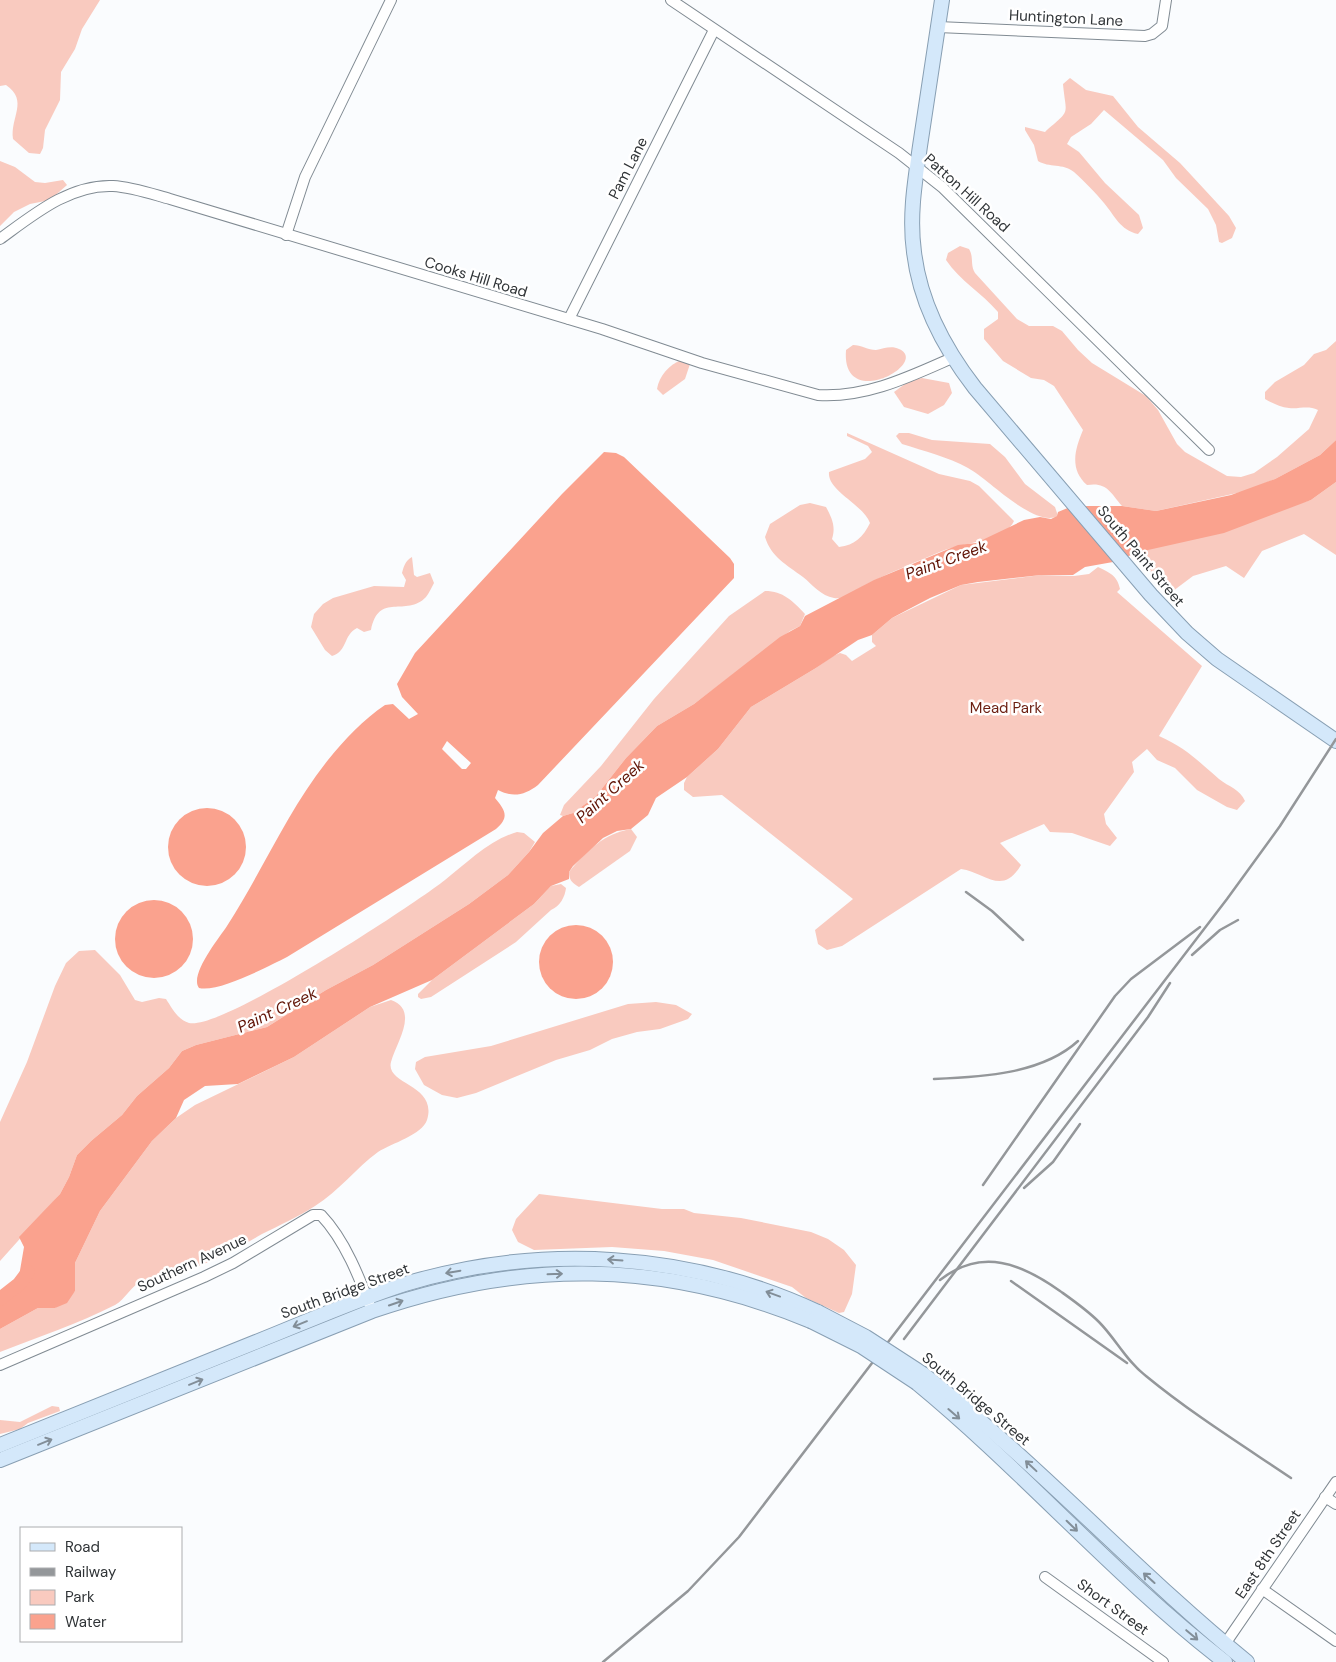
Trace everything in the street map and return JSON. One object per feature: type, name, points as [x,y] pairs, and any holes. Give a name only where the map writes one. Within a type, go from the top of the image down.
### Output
[{"type":"main road","name":"South Paint Street","points":[[942,0],[913,192],[914,253],[928,308],[952,358],[997,414],[1171,617],[1211,655],[1336,741]]},
{"type":"main road","name":"South Bridge Street","points":[[0,1445],[367,1297],[446,1274],[490,1265],[531,1260],[597,1259],[657,1264],[706,1273],[764,1290],[815,1316],[861,1346],[920,1378],[1134,1584],[1220,1656],[1247,1662]]},
{"type":"main road","name":"South Bridge Street","points":[[0,1460],[372,1311],[432,1292],[473,1283],[527,1275],[587,1273],[657,1278],[721,1291],[815,1316]]},
{"type":"street","points":[[286,235],[305,177],[391,0]]},
{"type":"street","name":"Patton Hill Road","points":[[671,0],[900,153],[936,181],[976,218],[1209,450]]},
{"type":"street","name":"Huntington Lane","points":[[938,27],[1145,36],[1152,34],[1162,26],[1166,0]]},
{"type":"street","name":"Pam Lane","points":[[569,320],[714,30]]},
{"type":"street","name":"Cooks Hill Road","points":[[0,239],[52,203],[81,190],[103,186],[125,188],[161,196],[569,320],[702,363],[818,395],[834,396],[870,391],[952,358]]},
{"type":"street","name":"Southern Avenue","points":[[0,1365],[204,1277],[233,1263],[313,1215],[321,1215],[328,1223],[352,1264],[372,1311]]},
{"type":"street","name":"East 8th Street","points":[[1220,1656],[1262,1589],[1336,1482]]},
{"type":"street","points":[[1325,1497],[1336,1504]]},
{"type":"street","name":"Short Street","points":[[1046,1577],[1163,1662]]},
{"type":"street","points":[[1262,1589],[1336,1641]]},
{"type":"green space","points":[[0,0],[100,0],[82,29],[75,49],[61,72],[60,100],[45,130],[43,148],[40,154],[29,153],[13,139],[18,103],[13,91],[6,85],[0,86]]},
{"type":"green space","points":[[1070,78],[1086,90],[1113,96],[1138,127],[1180,163],[1229,216],[1236,228],[1232,238],[1222,243],[1219,242],[1216,225],[1208,209],[1176,178],[1163,160],[1104,110],[1091,124],[1071,137],[1067,144],[1079,152],[1105,183],[1139,215],[1143,228],[1138,234],[1122,226],[1097,195],[1070,169],[1038,161],[1034,145],[1025,127],[1045,132],[1060,119],[1066,107],[1063,84]]},
{"type":"green space","points":[[0,161],[15,167],[35,182],[45,183],[63,180],[67,185],[50,200],[30,204],[14,212],[0,226]]},
{"type":"green space","points":[[960,246],[969,249],[975,273],[1017,319],[1029,326],[1053,326],[1062,331],[1092,363],[1146,396],[1158,410],[1177,444],[1185,452],[1227,476],[1241,477],[1254,473],[1277,457],[1309,429],[1318,410],[1279,406],[1265,399],[1265,392],[1275,382],[1304,365],[1314,354],[1326,350],[1336,341],[1336,440],[1320,455],[1275,479],[1246,491],[1156,511],[1122,506],[1108,489],[1094,484],[1087,485],[1081,479],[1075,459],[1083,430],[1054,386],[1044,380],[1031,378],[1003,361],[984,339],[984,329],[998,319],[998,312],[946,260],[948,253]]},
{"type":"green space","points":[[853,345],[876,350],[890,347],[899,349],[906,356],[904,364],[895,372],[883,378],[869,381],[857,378],[848,369],[846,350]]},
{"type":"green space","points":[[681,360],[690,364],[685,379],[663,395],[657,389],[662,375]]},
{"type":"green space","points":[[922,378],[949,383],[952,393],[944,405],[928,414],[904,407],[894,392],[909,381]]},
{"type":"green space","points":[[847,433],[939,474],[970,481],[979,486],[1014,521],[1002,533],[942,551],[879,578],[844,597],[837,598],[825,595],[780,560],[771,550],[765,537],[770,524],[800,505],[810,503],[826,507],[833,523],[832,539],[839,547],[858,540],[870,523],[866,516],[834,485],[830,479],[829,472],[865,459],[872,452],[868,446],[847,436]]},
{"type":"green space","points":[[899,433],[909,433],[932,440],[990,444],[1005,457],[1025,484],[1055,507],[1058,516],[1048,518],[1025,509],[968,468],[944,457],[902,444],[896,436]]},
{"type":"green space","points":[[1336,482],[1336,555],[1304,534],[1262,551],[1244,578],[1226,566],[1193,576],[1169,594],[1137,555],[1141,554],[1139,552],[1311,500]]},
{"type":"green space","points":[[412,557],[414,575],[417,577],[430,573],[434,583],[426,597],[410,606],[387,608],[380,611],[375,618],[371,630],[364,632],[357,628],[349,635],[337,654],[332,656],[325,650],[311,627],[314,614],[323,604],[333,598],[374,586],[404,587],[406,580],[402,573],[406,562]]},
{"type":"green space","name":"Mead Park","points":[[1098,567],[1115,577],[1120,589],[1117,592],[1202,666],[1159,736],[1184,750],[1240,794],[1245,801],[1237,810],[1227,807],[1197,790],[1175,768],[1157,760],[1147,749],[1132,762],[1134,772],[1104,814],[1106,824],[1117,838],[1110,846],[1072,833],[1050,832],[1044,824],[1000,843],[1021,865],[1007,880],[993,880],[961,869],[842,946],[827,950],[818,944],[815,930],[853,899],[722,795],[693,797],[684,790],[684,783],[687,777],[718,749],[751,707],[833,656],[840,653],[846,655],[852,661],[876,646],[872,642],[872,635],[892,618],[961,585],[1041,575],[1074,576],[1089,574]]},
{"type":"green space","points":[[765,591],[782,595],[805,614],[800,626],[790,631],[694,704],[657,726],[626,758],[596,796],[573,813],[560,815],[564,805],[601,766],[654,699],[729,616]]},
{"type":"green space","points":[[631,829],[637,837],[630,851],[579,887],[573,883],[569,872],[589,850],[613,834]]},
{"type":"green space","points":[[517,832],[524,833],[535,842],[529,852],[508,875],[469,904],[373,965],[326,990],[267,1027],[196,1045],[182,1051],[169,1068],[137,1096],[122,1115],[77,1155],[60,1194],[0,1261],[0,1122],[27,1062],[55,986],[66,963],[79,951],[95,950],[120,975],[135,1000],[142,1002],[159,998],[166,999],[176,1013],[189,1023],[208,1020],[238,1008],[317,964],[426,894],[497,840]]},
{"type":"green space","points":[[561,884],[566,888],[559,904],[516,942],[431,997],[421,999],[418,997],[418,994],[432,980],[534,904],[551,886]]},
{"type":"green space","points":[[391,1000],[400,1005],[404,1011],[405,1019],[404,1028],[391,1062],[391,1070],[425,1099],[428,1108],[427,1120],[419,1130],[378,1152],[324,1200],[296,1217],[203,1264],[163,1278],[143,1281],[115,1305],[101,1312],[0,1352],[0,1329],[38,1308],[55,1308],[75,1291],[75,1263],[100,1211],[152,1141],[176,1118],[195,1105],[294,1057],[370,1007]]},
{"type":"green space","points":[[656,1002],[676,1005],[692,1014],[688,1019],[660,1029],[637,1032],[612,1039],[590,1050],[556,1060],[476,1093],[457,1098],[442,1095],[424,1085],[415,1069],[416,1062],[425,1057],[491,1046],[628,1004]]},
{"type":"green space","points":[[539,1194],[662,1209],[684,1209],[694,1213],[741,1218],[811,1232],[828,1239],[844,1250],[856,1265],[852,1294],[844,1312],[839,1313],[806,1298],[792,1287],[713,1260],[664,1251],[612,1247],[534,1250],[518,1242],[512,1230],[516,1219]]},
{"type":"green space","points":[[52,1406],[59,1407],[60,1411],[28,1423],[20,1429],[0,1434],[0,1420],[20,1422]]},
{"type":"water","points":[[1336,440],[1336,482],[1311,500],[1224,533],[1139,552],[1113,562],[1085,567],[1073,575],[1041,575],[961,585],[930,598],[892,618],[872,635],[858,640],[751,707],[718,749],[687,777],[656,798],[648,815],[631,829],[617,831],[603,838],[573,866],[569,872],[569,879],[551,886],[534,904],[432,980],[370,1007],[294,1057],[238,1084],[205,1086],[184,1100],[176,1118],[152,1141],[100,1211],[75,1263],[75,1291],[67,1303],[55,1308],[38,1308],[0,1329],[0,1303],[17,1288],[24,1247],[19,1237],[60,1194],[77,1155],[122,1115],[137,1096],[169,1068],[182,1051],[196,1045],[267,1027],[326,990],[373,965],[469,904],[508,875],[543,833],[563,816],[573,813],[596,796],[626,758],[657,726],[694,704],[780,637],[800,626],[805,616],[874,580],[958,545],[976,543],[1024,520],[1040,517],[1051,519],[1057,516],[1058,512],[1070,507],[1122,506],[1156,511],[1231,495],[1275,479],[1320,455]]},
{"type":"water","points":[[604,452],[616,453],[624,457],[730,558],[734,564],[734,578],[538,785],[524,793],[514,795],[498,790],[495,798],[503,810],[504,817],[496,829],[287,957],[230,983],[218,987],[199,988],[197,982],[201,966],[240,905],[300,799],[314,779],[328,760],[362,723],[385,705],[393,704],[409,719],[418,714],[402,697],[397,684],[415,653],[562,494]],"holes":[[[447,741],[471,763],[466,769],[462,769],[442,749]]]},
{"type":"water","points":[[207,808],[222,811],[235,819],[243,832],[246,847],[243,862],[235,875],[222,883],[207,886],[192,883],[179,875],[171,862],[168,847],[171,832],[179,819],[192,811]]},
{"type":"water","points":[[154,900],[169,903],[182,911],[190,924],[193,939],[190,954],[182,967],[169,975],[154,978],[139,975],[126,967],[118,954],[115,939],[118,924],[126,911],[139,903]]},
{"type":"water","points":[[576,925],[590,928],[602,936],[610,948],[613,962],[610,976],[602,988],[590,996],[576,999],[562,996],[550,988],[542,976],[539,962],[542,948],[550,936],[562,928]]},
{"type":"waterway","name":"Paint Creek","points":[[0,1299],[19,1284],[28,1272]]},
{"type":"railway","points":[[603,1662],[688,1591],[739,1537],[1227,899],[1280,826],[1336,739]]},
{"type":"railway","points":[[966,892],[992,911],[1023,940]]},
{"type":"railway","points":[[1192,955],[1220,930],[1238,920]]},
{"type":"railway","points":[[983,1185],[1115,996],[1131,979],[1200,927]]},
{"type":"railway","points":[[904,1339],[1148,1017],[1170,983]]},
{"type":"railway","points":[[934,1079],[991,1075],[1029,1067],[1047,1061],[1078,1041]]},
{"type":"railway","points":[[1024,1188],[1053,1162],[1080,1124]]},
{"type":"railway","points":[[940,1280],[956,1270],[971,1264],[986,1262],[1002,1263],[1016,1267],[1046,1281],[1094,1318],[1133,1364],[1163,1390],[1291,1478]]},
{"type":"railway","points":[[1011,1281],[1127,1363]]}]
